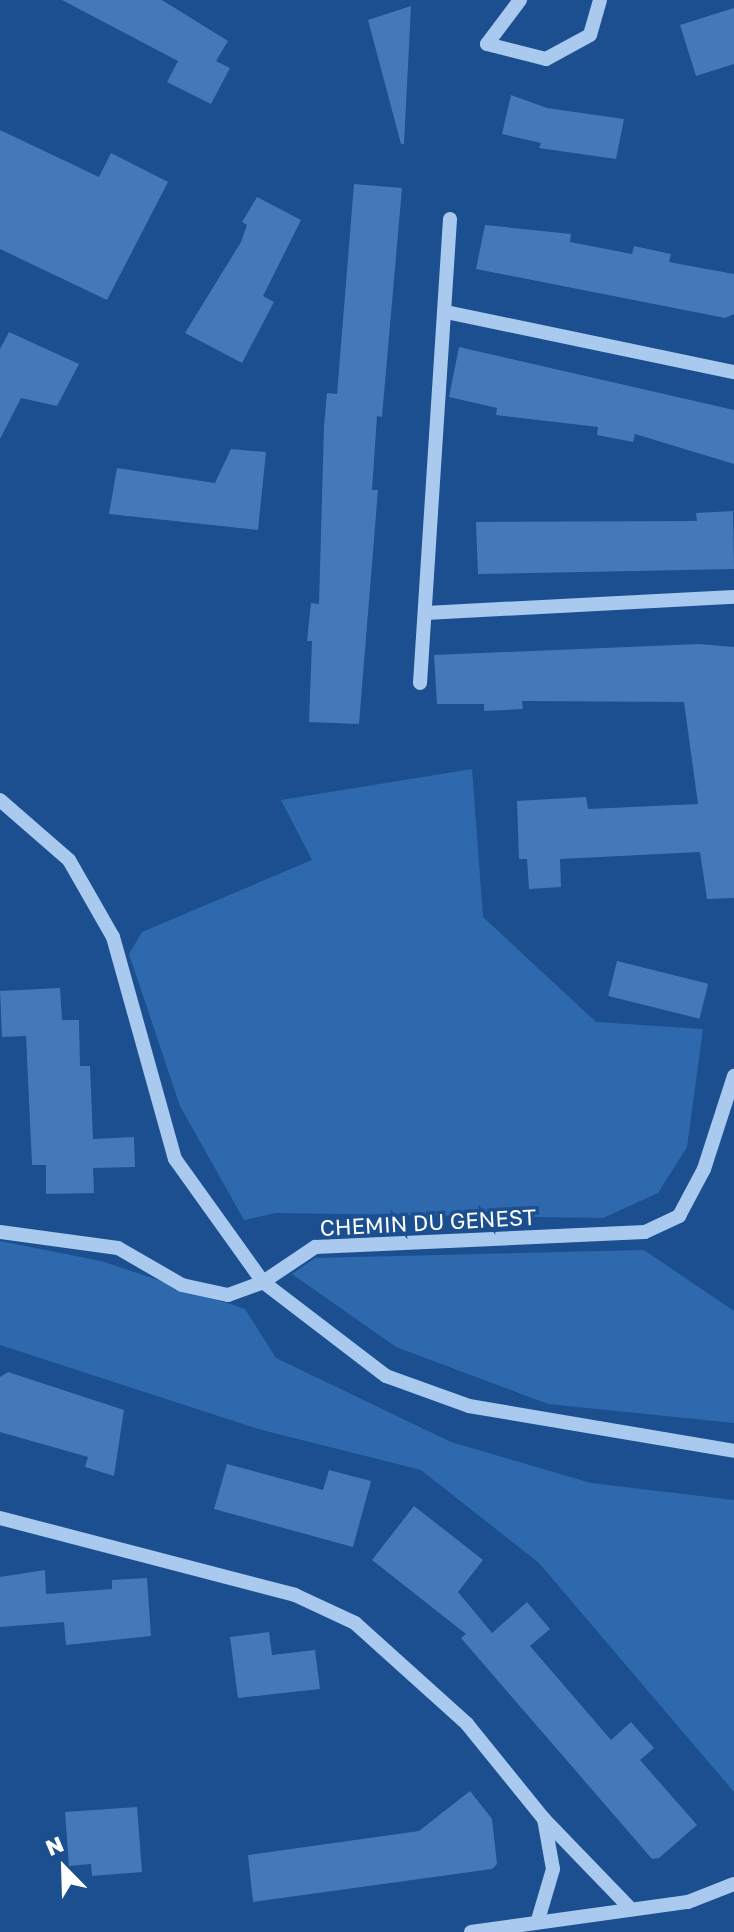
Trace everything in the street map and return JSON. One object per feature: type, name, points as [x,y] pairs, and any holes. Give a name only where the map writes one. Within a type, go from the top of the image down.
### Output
[{"type":"street","points":[[520,0],[487,44],[546,59],[590,35],[600,0]]},
{"type":"street","points":[[420,683],[450,219]]},
{"type":"street","points":[[446,312],[734,372]]},
{"type":"street","points":[[426,613],[734,597]]},
{"type":"street","points":[[0,800],[69,860],[113,937],[175,1159],[263,1282],[386,1376],[469,1406],[734,1451]]},
{"type":"street","name":"CHEMIN DU GENEST","points":[[0,1232],[118,1248],[206,1294],[228,1295],[263,1282],[315,1247],[645,1232],[679,1216],[704,1169],[734,1076]]},
{"type":"street","points":[[0,1518],[295,1595],[355,1623],[467,1724],[544,1819],[629,1907]]},
{"type":"street","points":[[538,1920],[553,1869],[544,1819]]},
{"type":"street","points":[[471,1932],[629,1907],[688,1902],[734,1884]]},
{"type":"shaded area","points":[[472,769],[483,917],[596,1022],[703,1029],[687,1147],[658,1193],[603,1218],[276,1213],[244,1220],[180,1106],[129,954],[142,932],[312,860],[281,800]]},
{"type":"shaded area","points":[[0,1241],[101,1261],[245,1309],[276,1358],[451,1442],[591,1483],[734,1500],[734,1792],[539,1563],[421,1470],[258,1429],[0,1345]]},
{"type":"shaded area","points":[[644,1250],[734,1311],[734,1423],[548,1404],[396,1347],[292,1274],[315,1258]]},
{"type":"building","points":[[62,0],[162,0],[228,41],[216,61],[230,68],[211,104],[167,82],[178,61]]},
{"type":"building","points":[[411,6],[404,144],[401,144],[368,20]]},
{"type":"building","points":[[734,8],[734,64],[696,76],[680,25]]},
{"type":"building","points":[[511,95],[547,108],[624,119],[616,159],[539,148],[541,143],[502,134]]},
{"type":"building","points":[[0,130],[99,177],[111,153],[168,182],[107,300],[0,249]]},
{"type":"building","points":[[354,184],[402,188],[382,417],[377,416],[372,490],[378,490],[359,724],[309,722],[312,641],[307,641],[311,603],[319,604],[324,426],[327,393],[337,394]]},
{"type":"building","points":[[257,197],[301,220],[263,296],[274,302],[242,363],[185,333],[241,242],[247,225],[242,222]]},
{"type":"building","points":[[485,225],[571,234],[570,242],[632,254],[634,246],[671,254],[669,262],[734,274],[734,314],[725,318],[476,269]]},
{"type":"building","points":[[9,332],[79,364],[57,406],[21,398],[0,439],[0,349]]},
{"type":"building","points":[[459,347],[734,410],[734,464],[635,434],[633,442],[597,435],[598,427],[496,415],[497,408],[449,397]]},
{"type":"building","points":[[231,449],[266,452],[258,530],[109,514],[117,468],[215,483]]},
{"type":"building","points":[[733,511],[734,569],[478,574],[476,522],[697,521],[696,513]]},
{"type":"building","points":[[699,644],[734,647],[734,898],[707,899],[700,852],[560,859],[561,887],[529,889],[527,859],[519,859],[517,801],[586,797],[588,809],[698,804],[684,702],[522,701],[523,709],[484,711],[484,704],[437,704],[434,655]]},
{"type":"building","points":[[617,961],[708,984],[699,1019],[608,996]]},
{"type":"building","points":[[60,988],[62,1020],[79,1020],[80,1066],[90,1066],[93,1139],[134,1137],[135,1167],[93,1168],[94,1193],[46,1194],[46,1165],[32,1165],[26,1036],[2,1037],[0,991]]},
{"type":"building","points":[[8,1372],[124,1410],[114,1476],[85,1467],[88,1457],[0,1432],[0,1377]]},
{"type":"building","points":[[227,1464],[323,1490],[329,1470],[371,1481],[353,1547],[214,1509]]},
{"type":"building","points":[[414,1506],[483,1560],[458,1592],[492,1633],[527,1602],[550,1629],[530,1646],[611,1740],[631,1722],[654,1748],[640,1760],[697,1825],[659,1858],[652,1859],[461,1638],[466,1634],[372,1560]]},
{"type":"building","points":[[45,1570],[46,1594],[112,1589],[112,1580],[147,1578],[151,1636],[66,1645],[64,1622],[0,1627],[0,1577]]},
{"type":"building","points":[[269,1632],[272,1655],[315,1650],[320,1689],[238,1698],[230,1637]]},
{"type":"building","points":[[470,1791],[492,1819],[497,1864],[492,1869],[253,1902],[248,1855],[419,1831]]},
{"type":"building","points":[[137,1807],[142,1872],[92,1876],[91,1864],[69,1866],[65,1812]]}]
